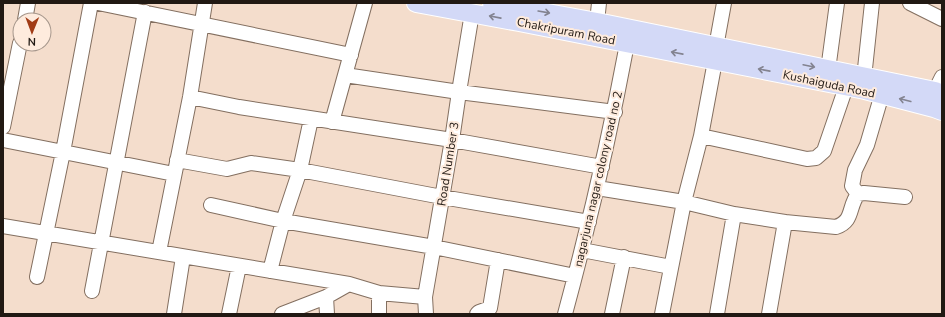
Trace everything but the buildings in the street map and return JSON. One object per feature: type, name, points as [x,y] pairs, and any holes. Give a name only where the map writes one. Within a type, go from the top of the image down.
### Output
[{"type":"main road","name":"Chakripuram Road","points":[[416,3],[472,13],[520,15],[597,22],[716,54]]},
{"type":"main road","name":"Chakripuram Road","points":[[492,3],[520,15],[627,44],[716,54]]},
{"type":"main road","name":"Kushaiguda Road","points":[[716,54],[828,70],[864,78],[940,87]]},
{"type":"main road","name":"Kushaiguda Road","points":[[716,54],[882,94],[942,111]]},
{"type":"street","points":[[37,277],[63,152],[91,3]]},
{"type":"street","points":[[98,3],[351,55]]},
{"type":"street","points":[[158,252],[190,97],[203,24],[205,3]]},
{"type":"street","points":[[332,122],[365,3]]},
{"type":"street","points":[[597,22],[599,3]]},
{"type":"street","points":[[662,314],[684,202],[701,136],[724,3]]},
{"type":"street","points":[[828,70],[837,3]]},
{"type":"street","points":[[864,78],[872,3]]},
{"type":"street","points":[[910,3],[942,19]]},
{"type":"street","points":[[92,291],[145,12]]},
{"type":"street","name":"Road Number 3","points":[[426,314],[425,297],[472,13]]},
{"type":"street","name":"nagarjuna nagar colony road no 2","points":[[565,314],[615,112],[627,44]]},
{"type":"street","points":[[3,127],[18,52]]},
{"type":"street","points":[[345,75],[458,92],[615,112]]},
{"type":"street","points":[[701,136],[806,159],[816,158],[824,151],[846,86]]},
{"type":"street","points":[[858,194],[852,186],[855,170],[866,146],[882,94]]},
{"type":"street","points":[[190,97],[239,107],[452,140],[602,167]]},
{"type":"street","points":[[270,271],[283,221],[300,170],[311,119]]},
{"type":"street","points":[[3,140],[174,174]]},
{"type":"street","points":[[177,160],[227,169],[251,163],[300,170],[442,197],[589,222]]},
{"type":"street","points":[[597,188],[684,202],[734,214],[785,222],[836,227],[844,225],[848,220],[854,199],[858,194],[864,193],[905,198]]},
{"type":"street","points":[[211,205],[283,221],[434,247],[575,276]]},
{"type":"street","points":[[717,314],[734,214]]},
{"type":"street","points":[[769,314],[785,222]]},
{"type":"street","points":[[3,226],[349,284],[379,293],[425,297]]},
{"type":"street","points":[[582,250],[671,267]]},
{"type":"street","points":[[174,314],[183,257]]},
{"type":"street","points":[[612,314],[624,257]]},
{"type":"street","points":[[477,314],[490,308],[498,260]]},
{"type":"street","points":[[229,314],[239,266]]},
{"type":"street","points":[[282,314],[326,297],[349,284]]},
{"type":"street","points":[[379,293],[380,314]]},
{"type":"street","points":[[326,297],[327,314]]}]
